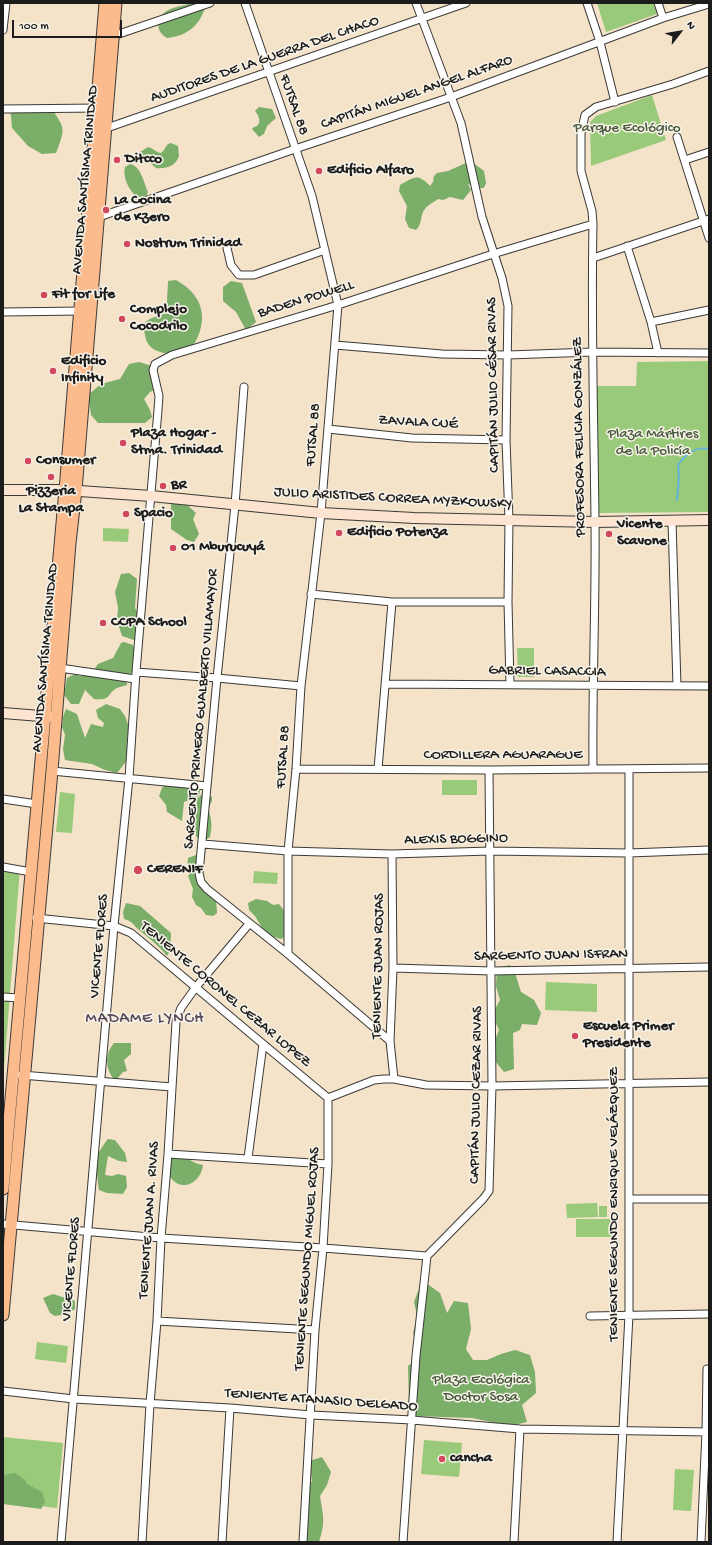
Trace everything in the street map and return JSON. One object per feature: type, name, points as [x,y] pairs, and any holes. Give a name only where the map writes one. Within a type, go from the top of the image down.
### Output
[{"type":"main road","name":"AVENIDA SANTÍSIMA TRINIDAD","points":[[3,1189],[19,1075],[38,918],[52,771],[50,717],[93,218],[105,129],[102,108],[105,3]]},
{"type":"main road","name":"AVENIDA SANTÍSIMA TRINIDAD","points":[[93,218],[94,132],[102,108],[113,36],[116,3]]},
{"type":"main road","name":"AVENIDA SANTÍSIMA TRINIDAD","points":[[19,1075],[20,998],[37,804],[50,717],[60,668],[70,543],[70,490]]},
{"type":"main road","name":"AVENIDA SANTÍSIMA TRINIDAD","points":[[3,1315],[9,1150]]},
{"type":"street","points":[[3,30],[6,3]]},
{"type":"street","points":[[113,36],[210,3]]},
{"type":"street","name":"FUTSAL 88","points":[[245,3],[268,73],[312,196],[338,305],[320,513],[301,686],[296,769],[288,851],[288,954]]},
{"type":"street","name":"CAPITÁN JULIO CÉSAR RIVAS","points":[[416,3],[461,123],[476,197],[493,254],[502,278],[508,306],[506,440],[509,520],[508,602],[510,685]]},
{"type":"street","name":"AUDITORES DE LA GUERRA DEL CHACO","points":[[94,132],[268,73],[466,3]]},
{"type":"street","points":[[587,3],[600,42],[615,102],[709,71]]},
{"type":"street","points":[[658,3],[663,18]]},
{"type":"street","name":"CAPITÁN MIGUEL ANGEL ALFARO","points":[[93,218],[451,97],[663,18],[709,4]]},
{"type":"street","name":"PROFESORA FELICIA GONZÁLEZ","points":[[593,769],[592,686],[595,522],[592,352],[593,224],[592,211],[581,170],[581,134],[582,123],[585,115],[596,107],[615,102]]},
{"type":"street","points":[[3,109],[102,108]]},
{"type":"street","points":[[677,137],[706,220],[709,238]]},
{"type":"street","points":[[685,160],[709,152]]},
{"type":"street","points":[[593,258],[706,220]]},
{"type":"street","name":"BADEN POWELL","points":[[151,496],[159,396],[153,370],[155,364],[172,355],[338,305],[493,254],[593,224]]},
{"type":"street","points":[[627,246],[651,322],[658,353]]},
{"type":"street","points":[[227,248],[231,265],[240,275],[254,274],[324,250]]},
{"type":"street","points":[[651,322],[709,310]]},
{"type":"street","points":[[3,312],[85,312]]},
{"type":"street","points":[[335,345],[442,354],[508,355],[592,352],[709,353]]},
{"type":"street","name":"SARGENTO PRIMERO GUALBERTO VILLAMAYOR","points":[[244,387],[235,505],[199,873],[202,882],[207,889],[288,954],[390,1041]]},
{"type":"street","name":"ZAVALA CUÉ","points":[[328,429],[412,438],[506,440]]},
{"type":"street","name":"JULIO ARISTIDES CORREA MYZKOWSKY","points":[[3,490],[70,490],[151,496],[320,513],[414,518],[595,522],[709,520]]},
{"type":"street","name":"VICENTE FLORES","points":[[61,1542],[102,1081],[114,926],[129,778],[135,676],[151,496]]},
{"type":"street","points":[[672,521],[677,686]]},
{"type":"street","points":[[311,594],[392,602],[508,602]]},
{"type":"street","points":[[378,769],[392,602]]},
{"type":"street","points":[[60,668],[135,676],[217,678],[301,686]]},
{"type":"street","name":"GABRIEL CASACCIA","points":[[385,684],[709,686]]},
{"type":"street","points":[[3,713],[50,717]]},
{"type":"street","name":"CORDILLERA AGUARAGUE","points":[[296,769],[629,770],[709,768]]},
{"type":"street","name":"CAPITÁN JULIO CEZAR RIVAS","points":[[427,1256],[489,1191],[492,1086],[489,770]]},
{"type":"street","name":"TENIENTE SEGUNDO ENRIQUE VELÁZQUEZ","points":[[617,1542],[629,1315],[629,770]]},
{"type":"street","points":[[52,771],[207,786]]},
{"type":"street","points":[[3,799],[37,804]]},
{"type":"street","name":"ALEXIS BOGGINO","points":[[203,844],[288,851],[392,854],[490,852],[629,853],[709,850]]},
{"type":"street","name":"TENIENTE JUAN ROJAS","points":[[392,854],[393,968],[390,1041],[394,1079]]},
{"type":"street","points":[[3,867],[31,872]]},
{"type":"street","name":"TENIENTE CORONEL CEZAR LOPEZ","points":[[27,918],[114,926],[131,933],[328,1098]]},
{"type":"street","name":"TENIENTE JUAN A. RIVAS","points":[[142,1542],[176,1022],[181,1008],[196,987],[249,924]]},
{"type":"street","name":"SARGENTO JUAN ISFRAN","points":[[393,968],[491,971],[709,967]]},
{"type":"street","points":[[3,996],[20,998]]},
{"type":"street","points":[[248,1158],[263,1044]]},
{"type":"street","points":[[19,1075],[172,1087]]},
{"type":"street","points":[[328,1098],[374,1080],[394,1079],[426,1085],[492,1086],[709,1082]]},
{"type":"street","name":"TENIENTE SEGUNDO MIGUEL ROJAS","points":[[303,1542],[315,1330],[323,1248],[328,1164],[328,1098]]},
{"type":"street","points":[[168,1154],[328,1164]]},
{"type":"street","points":[[629,1199],[709,1198]]},
{"type":"street","points":[[7,1225],[161,1238],[427,1256],[416,1356],[403,1542]]},
{"type":"street","points":[[590,1316],[709,1314]]},
{"type":"street","points":[[157,1321],[315,1330]]},
{"type":"street","points":[[701,1542],[708,1432],[707,1369]]},
{"type":"street","name":"TENIENTE ATANASIO DELGADO","points":[[3,1391],[74,1399],[412,1420],[520,1429],[708,1432]]},
{"type":"street","points":[[222,1542],[230,1408]]},
{"type":"street","points":[[514,1542],[520,1429]]},
{"type":"green space","points":[[194,3],[206,3],[201,17],[193,28],[188,32],[175,37],[167,38],[161,33],[159,30],[159,25],[161,17],[164,13],[179,6]]},
{"type":"green space","points":[[597,3],[653,3],[657,14],[606,32]]},
{"type":"green space","name":"Parque Ecológico","points":[[652,95],[666,140],[591,166],[590,122],[596,116]]},
{"type":"green space","points":[[10,106],[50,106],[59,119],[62,128],[61,138],[56,153],[42,154],[28,146],[12,128]]},
{"type":"green space","points":[[259,107],[272,109],[276,118],[267,126],[264,134],[259,137],[252,129],[253,127],[257,126],[259,122],[255,111]]},
{"type":"green space","points":[[171,143],[178,146],[179,156],[176,162],[170,166],[156,168],[148,161],[138,160],[137,154],[148,147],[161,153],[168,144]]},
{"type":"green space","points":[[468,162],[472,162],[484,171],[486,183],[484,188],[479,188],[468,184],[471,190],[463,200],[450,197],[443,200],[438,199],[424,210],[419,226],[416,230],[409,228],[405,219],[407,206],[399,191],[400,185],[413,178],[419,178],[430,186],[433,182],[434,176],[437,173],[448,171]]},
{"type":"green space","points":[[130,164],[134,165],[139,171],[148,192],[145,199],[142,201],[131,191],[126,182],[124,172],[125,167]]},
{"type":"green space","points":[[176,280],[189,289],[198,301],[201,308],[202,323],[198,337],[191,347],[175,354],[168,354],[150,347],[146,340],[143,324],[149,319],[169,311],[167,302],[168,281]]},
{"type":"green space","points":[[231,281],[242,283],[256,322],[246,330],[236,312],[223,301],[223,287]]},
{"type":"green space","name":"Plaza Mártires de la Policía","points":[[709,361],[709,512],[599,513],[597,386],[636,386],[637,362]]},
{"type":"green space","points":[[139,362],[152,366],[158,388],[150,392],[144,399],[152,417],[145,423],[98,423],[91,415],[88,395],[101,384],[120,379],[129,364]]},
{"type":"green space","points":[[175,500],[183,501],[196,513],[193,519],[199,534],[194,542],[187,540],[171,529],[171,505]]},
{"type":"green space","points":[[103,528],[129,529],[128,542],[103,541]]},
{"type":"green space","points":[[129,573],[137,579],[135,608],[145,626],[142,635],[137,641],[122,636],[117,620],[118,608],[115,592],[121,574]]},
{"type":"green space","points":[[124,642],[133,645],[136,653],[136,669],[126,677],[127,685],[117,688],[104,699],[94,699],[85,690],[79,704],[71,704],[64,695],[67,678],[75,674],[80,676],[90,675],[98,664],[113,658],[121,643]]},
{"type":"green space","points":[[517,648],[534,648],[534,677],[518,677]]},
{"type":"green space","points":[[106,704],[120,709],[125,716],[130,729],[127,739],[128,757],[117,773],[105,770],[92,764],[65,760],[63,749],[65,735],[62,727],[66,709],[77,714],[85,738],[91,724],[103,727],[104,723],[98,718],[96,710]]},
{"type":"green space","points":[[49,722],[51,722],[35,904],[34,903]]},
{"type":"green space","points":[[442,780],[477,780],[477,795],[442,795]]},
{"type":"green space","points":[[168,781],[195,785],[200,791],[199,796],[184,802],[182,821],[167,812],[166,805],[159,796],[162,788]]},
{"type":"green space","points":[[60,792],[75,794],[72,833],[56,832]]},
{"type":"green space","points":[[203,793],[212,797],[209,809],[211,817],[210,837],[204,841],[196,836],[195,823],[197,799]]},
{"type":"green space","points":[[196,855],[203,869],[205,888],[216,900],[217,913],[213,916],[206,915],[201,908],[196,905],[192,897],[193,889],[188,876],[191,872],[187,868],[188,858]]},
{"type":"green space","points":[[3,866],[20,868],[3,1082]]},
{"type":"green space","points":[[254,871],[278,873],[277,884],[253,883]]},
{"type":"green space","points":[[256,899],[267,901],[273,905],[279,904],[285,912],[286,936],[281,939],[270,936],[262,928],[255,916],[249,910],[248,903]]},
{"type":"green space","points":[[126,903],[140,906],[171,933],[170,951],[167,956],[131,922],[124,919],[123,912]]},
{"type":"green space","points":[[510,965],[516,976],[521,992],[534,1000],[541,1013],[537,1025],[522,1024],[520,1030],[513,1033],[514,1069],[504,1072],[495,1061],[495,1040],[499,1030],[492,1015],[500,1000],[496,986],[497,968]]},
{"type":"green space","points":[[546,982],[597,984],[597,1012],[545,1010]]},
{"type":"green space","points":[[114,1043],[131,1043],[131,1054],[124,1060],[127,1071],[123,1072],[117,1079],[113,1078],[110,1074],[107,1065],[109,1051]]},
{"type":"green space","points":[[108,1139],[115,1140],[125,1153],[127,1162],[119,1161],[108,1156],[105,1175],[112,1176],[118,1174],[126,1176],[127,1187],[123,1194],[107,1193],[99,1190],[97,1158]]},
{"type":"green space","points":[[169,1157],[186,1158],[203,1165],[202,1171],[191,1184],[181,1185],[168,1174],[165,1166]]},
{"type":"green space","points":[[597,1203],[598,1217],[567,1218],[566,1204]]},
{"type":"green space","points":[[599,1206],[607,1206],[607,1217],[599,1217]]},
{"type":"green space","points":[[576,1219],[613,1219],[613,1237],[576,1237]]},
{"type":"green space","name":"Plaza Ecológica Doctor Sosa","points":[[426,1283],[440,1293],[447,1313],[454,1301],[468,1303],[471,1329],[466,1349],[473,1360],[487,1360],[515,1350],[530,1355],[535,1372],[536,1393],[522,1405],[527,1422],[510,1426],[472,1418],[414,1416],[409,1402],[408,1366],[420,1356],[413,1333],[417,1316],[414,1302],[420,1286]]},
{"type":"green space","points":[[53,1294],[75,1301],[75,1309],[66,1314],[55,1316],[50,1313],[43,1298]]},
{"type":"green space","points":[[37,1342],[68,1346],[66,1363],[35,1359]]},
{"type":"green space","points":[[3,1437],[63,1443],[57,1508],[3,1502]]},
{"type":"green space","name":"cancha","points":[[424,1440],[462,1443],[459,1477],[421,1474]]},
{"type":"green space","points":[[322,1457],[331,1472],[327,1485],[320,1496],[323,1529],[319,1542],[304,1542],[303,1512],[309,1501],[304,1491],[312,1481],[309,1461]]},
{"type":"green space","points":[[675,1469],[694,1470],[691,1511],[673,1510]]},
{"type":"green space","points":[[15,1473],[25,1480],[27,1484],[42,1492],[45,1502],[41,1509],[3,1504],[3,1475]]},
{"type":"waterway","points":[[677,500],[679,478],[678,465],[691,452],[704,448],[709,449]]},
{"type":"place","name":"Ditcco","points":[[117,160]]},
{"type":"place","name":"Edificio Alfaro","points":[[319,171]]},
{"type":"place","name":"La Cocina de Kzero","points":[[106,210]]},
{"type":"place","name":"Nostrum Trinidad","points":[[127,244]]},
{"type":"place","name":"Fit for Life","points":[[44,295]]},
{"type":"place","name":"Complejo Cocodrilo","points":[[122,319]]},
{"type":"place","name":"Edificio Infinity","points":[[53,371]]},
{"type":"place","name":"Plaza Hogar - Stma. Trinidad","points":[[123,443]]},
{"type":"place","name":"Consumer","points":[[28,461]]},
{"type":"place","name":"Pizzeria La Stampa","points":[[51,477]]},
{"type":"place","name":"BR","points":[[163,486]]},
{"type":"place","name":"Spacio","points":[[126,514]]},
{"type":"place","name":"Edificio Potenza","points":[[339,533]]},
{"type":"place","name":"Vicente Scavone","points":[[609,534]]},
{"type":"place","name":"01 Mburucuyá","points":[[173,548]]},
{"type":"place","name":"CCPA School","points":[[103,623]]},
{"type":"place","name":"CERENIF","points":[[138,870]]},
{"type":"place","name":"Escuela Primer Presidente","points":[[575,1036]]},
{"type":"place","name":"cancha","points":[[442,1459]]},
{"type":"district","name":"MADAME LYNCH","points":[[145,1020]]}]
